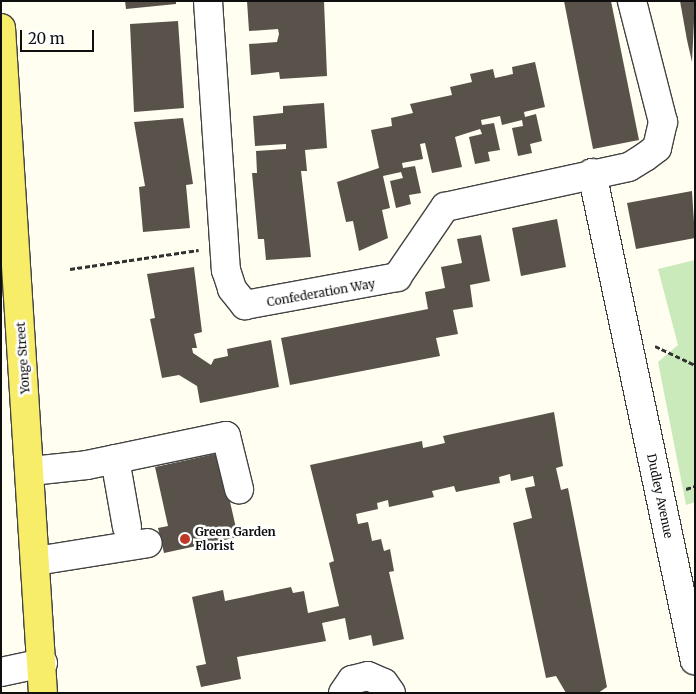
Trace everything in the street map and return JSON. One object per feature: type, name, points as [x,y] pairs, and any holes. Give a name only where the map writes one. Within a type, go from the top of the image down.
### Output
[{"type":"main road","name":"Yonge Street","points":[[1,28],[45,684]]},
{"type":"street","name":"Confederation Way","points":[[208,1],[224,246],[232,289],[245,305],[355,288],[397,277],[445,207],[592,173],[629,167],[657,148],[662,137],[663,122],[632,1]]},
{"type":"street","name":"Dudley Avenue","points":[[592,173],[695,660]]},
{"type":"street","points":[[31,471],[115,459],[226,436],[239,489]]},
{"type":"street","points":[[36,561],[138,535],[115,459]]},
{"type":"street","points":[[1,672],[45,684]]},
{"type":"street","points":[[342,693],[352,680],[368,676],[384,683],[390,693]]},
{"type":"path","points":[[70,269],[224,246]]},
{"type":"path","points":[[625,332],[695,365]]},
{"type":"green space","points":[[695,260],[695,502],[686,505],[658,362],[678,345],[658,269]]},
{"type":"building","points":[[125,1],[176,1],[176,4],[126,9]]},
{"type":"building","points":[[247,1],[324,1],[327,76],[280,79],[279,72],[251,75],[249,44],[277,42],[279,34],[278,29],[249,31]]},
{"type":"building","points":[[564,1],[611,1],[639,140],[593,149]]},
{"type":"building","points":[[680,1],[695,1],[692,62],[687,40]]},
{"type":"building","points":[[178,21],[184,108],[134,112],[130,24]]},
{"type":"building","points":[[535,62],[545,107],[524,112],[525,117],[536,114],[542,141],[530,144],[532,153],[518,156],[512,128],[523,126],[522,120],[502,125],[500,116],[481,120],[482,125],[494,123],[500,150],[488,152],[490,161],[475,164],[469,137],[482,134],[480,129],[455,137],[462,167],[432,173],[425,143],[420,144],[423,159],[402,163],[403,168],[415,166],[421,193],[409,195],[411,204],[396,208],[390,181],[403,178],[401,172],[383,176],[390,208],[382,210],[388,238],[359,251],[353,221],[346,222],[337,182],[379,168],[371,130],[392,126],[391,118],[413,113],[410,104],[452,95],[450,87],[472,82],[470,74],[493,69],[495,78],[513,74],[512,67]]},
{"type":"building","points":[[324,103],[327,148],[305,150],[307,171],[301,171],[311,257],[266,260],[264,239],[258,239],[252,173],[257,173],[256,151],[286,149],[286,144],[255,146],[253,116],[283,113],[283,106]]},
{"type":"building","points":[[183,118],[193,184],[186,185],[190,228],[143,232],[139,187],[145,186],[134,122]]},
{"type":"building","points":[[692,191],[695,238],[636,249],[627,203]]},
{"type":"building","points":[[557,219],[566,267],[521,276],[512,228]]},
{"type":"building","points":[[481,235],[490,281],[470,285],[473,307],[453,310],[458,334],[436,338],[440,356],[290,385],[281,338],[428,309],[425,292],[445,288],[441,267],[462,263],[457,239]]},
{"type":"building","points":[[194,267],[202,332],[194,334],[197,348],[192,348],[193,353],[211,365],[214,359],[228,356],[227,349],[271,340],[279,387],[200,403],[197,386],[179,375],[162,378],[150,319],[155,318],[147,274]]},
{"type":"building","points":[[554,412],[563,466],[556,468],[561,490],[568,488],[607,687],[598,693],[566,693],[556,676],[546,678],[513,523],[532,518],[525,488],[535,486],[533,476],[511,481],[510,474],[499,477],[500,483],[456,492],[454,486],[432,491],[434,497],[389,507],[388,500],[377,503],[378,509],[356,514],[358,524],[368,522],[372,541],[381,539],[384,551],[390,549],[394,571],[389,572],[404,639],[373,646],[371,635],[349,640],[345,618],[322,623],[326,641],[237,657],[241,679],[201,687],[196,666],[206,664],[192,597],[223,590],[225,601],[291,587],[293,593],[304,591],[308,613],[339,606],[329,563],[334,561],[310,465],[422,441],[423,448],[445,443],[443,436]]},
{"type":"building","points":[[219,453],[238,537],[164,553],[158,528],[168,526],[155,467]]},
{"type":"place","name":"Green Garden Florist","points":[[185,539]]}]
